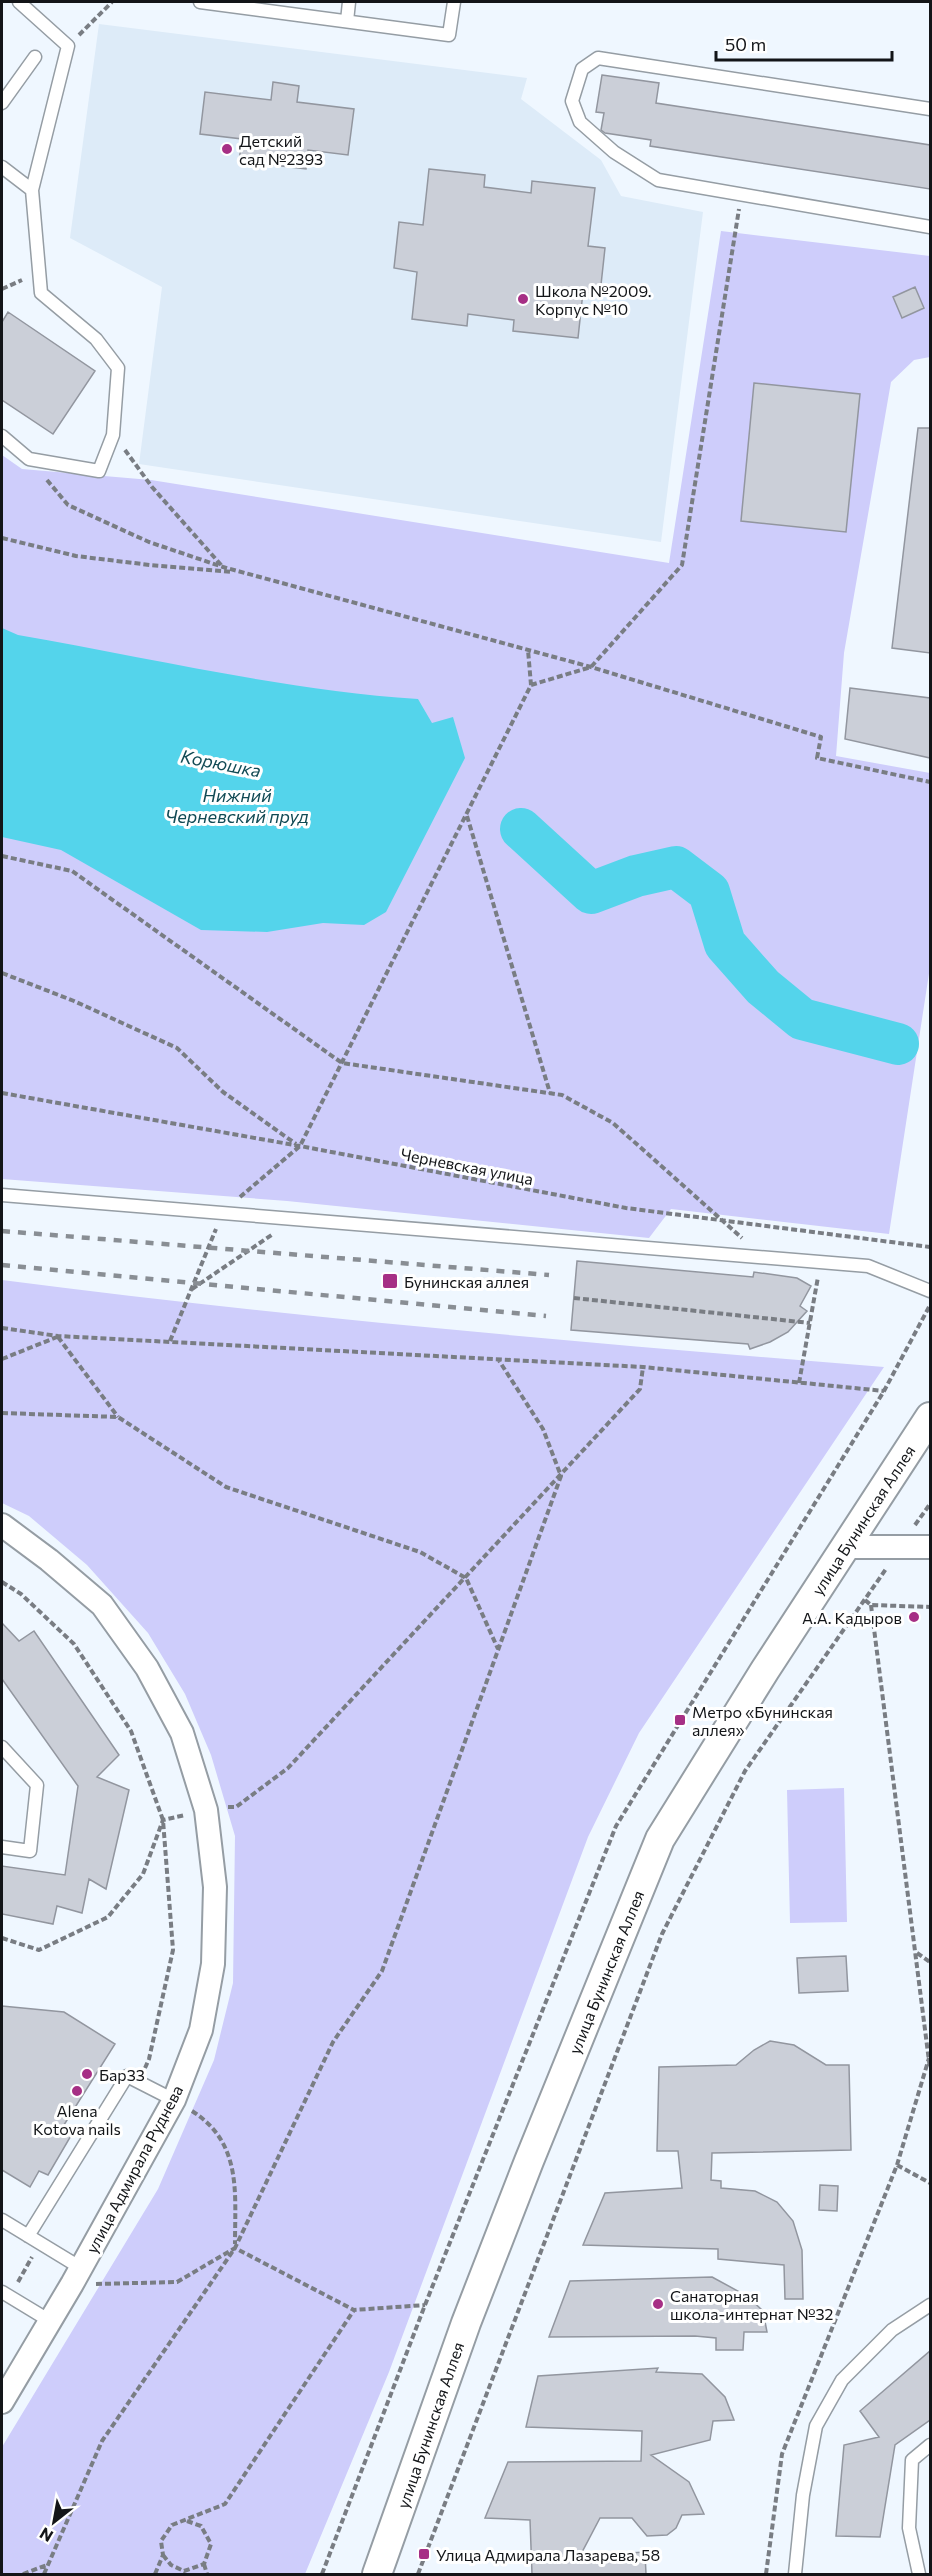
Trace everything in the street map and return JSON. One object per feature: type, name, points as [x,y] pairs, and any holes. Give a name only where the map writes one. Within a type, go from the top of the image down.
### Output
[{"type":"street","name":"улица Бунинская Аллея","points":[[377,2574],[466,2323],[660,1839],[845,1547],[930,1418]]},
{"type":"street","name":"улица Адмирала Руднева","points":[[2,1525],[49,1560],[102,1605],[147,1668],[182,1733],[207,1810],[215,1887],[213,1965],[201,2030],[174,2100],[76,2276],[2,2402]]},
{"type":"street","points":[[845,1547],[930,1547]]},
{"type":"lane","points":[[2,436],[29,459],[99,471],[114,435],[118,368],[96,339],[41,293],[32,189],[68,46],[18,2]]},
{"type":"lane","points":[[200,2],[449,35],[454,2]]},
{"type":"lane","points":[[346,21],[349,2]]},
{"type":"lane","points":[[2,103],[35,57]]},
{"type":"lane","points":[[930,109],[598,58],[582,69],[572,101],[580,122],[614,152],[658,180],[930,227]]},
{"type":"lane","points":[[2,167],[32,189]]},
{"type":"lane","points":[[2,1195],[868,1266],[930,1291]]},
{"type":"lane","points":[[2,1747],[37,1785],[30,1851],[2,1847]]},
{"type":"lane","points":[[28,2236],[127,2076],[174,2100]]},
{"type":"lane","points":[[2,2220],[40,2243],[76,2276]]},
{"type":"lane","points":[[6,2294],[50,2321]]},
{"type":"lane","points":[[795,2574],[803,2495],[816,2426],[842,2380],[892,2330],[930,2305]]},
{"type":"lane","points":[[919,2574],[909,2528],[912,2460],[930,2445]]},
{"type":"path","points":[[68,46],[112,2]]},
{"type":"path","points":[[531,686],[591,667],[682,565],[741,195]]},
{"type":"path","points":[[114,435],[152,487],[223,567]]},
{"type":"path","points":[[29,459],[68,505],[149,542],[238,572],[591,667],[821,736],[817,758],[930,782]]},
{"type":"path","points":[[2,538],[76,556],[238,572]]},
{"type":"path","points":[[170,1341],[222,1213],[300,1146],[531,686],[528,650]]},
{"type":"path","points":[[467,816],[550,1094]]},
{"type":"path","points":[[2,856],[72,872],[342,1063],[562,1095],[613,1123],[766,1258]]},
{"type":"path","points":[[2,974],[74,1001],[177,1048],[223,1092],[300,1146]]},
{"type":"path","name":"Черневская улица","points":[[2,1094],[300,1146],[626,1208],[930,1247]]},
{"type":"path","points":[[191,1289],[296,1219]]},
{"type":"path","points":[[799,1383],[820,1263]]},
{"type":"path","points":[[574,1298],[810,1323]]},
{"type":"path","points":[[2,1328],[58,1336],[644,1367],[884,1391],[930,1304]]},
{"type":"path","points":[[2,1359],[58,1336]]},
{"type":"path","points":[[58,1336],[118,1417],[226,1487],[420,1552],[466,1578],[498,1650]]},
{"type":"path","points":[[44,2574],[102,2441],[235,2248],[333,2042],[382,1971],[561,1476],[543,1429],[498,1359]]},
{"type":"path","points":[[163,1820],[207,1810],[236,1807],[288,1768],[640,1389],[644,1367]]},
{"type":"path","points":[[2,1413],[118,1417]]},
{"type":"path","points":[[2,1582],[21,1594],[74,1644],[131,1731],[163,1820],[173,1950],[149,2059],[137,2081]]},
{"type":"path","points":[[418,2574],[662,1934],[745,1771],[865,1600],[871,1605],[930,1607]]},
{"type":"path","points":[[871,1605],[930,2069]]},
{"type":"path","points":[[2,1938],[39,1950],[108,1917],[143,1874],[163,1820]]},
{"type":"path","points":[[917,1953],[930,1962]]},
{"type":"path","points":[[766,2574],[782,2454],[897,2165],[929,2058]]},
{"type":"path","points":[[174,2100],[204,2119],[226,2145],[235,2176],[235,2248]]},
{"type":"path","points":[[897,2165],[930,2182]]},
{"type":"path","points":[[6,2294],[40,2243]]},
{"type":"path","points":[[76,2276],[177,2282],[235,2248]]},
{"type":"path","points":[[235,2248],[354,2310],[425,2305]]},
{"type":"path","points":[[204,2564],[184,2571],[171,2565],[163,2555],[161,2541],[172,2525],[225,2504],[354,2310]]},
{"type":"path","points":[[188,2520],[201,2526],[211,2544],[204,2564],[207,2574]]},
{"type":"path","points":[[155,2574],[163,2555]]},
{"type":"path","points":[[23,2574],[47,2565]]},
{"type":"shaded area","name":"Школа №2009. Корпус №10","points":[[99,24],[527,78],[521,99],[601,160],[621,196],[703,212],[661,542],[139,464],[162,287],[70,238]]},
{"type":"shaded area","points":[[721,231],[930,256],[930,357],[914,360],[891,382],[844,653],[836,756],[930,773],[930,967],[889,1234],[671,1209],[649,1238],[287,1201],[2,1179],[2,455],[22,469],[151,480],[669,563]]},
{"type":"shaded area","points":[[2,1280],[332,1318],[884,1367],[639,1733],[588,1837],[389,2372],[305,2574],[2,2574],[2,2447],[158,2189],[214,2060],[233,1983],[235,1836],[211,1755],[185,1694],[148,1633],[87,1565],[29,1516],[2,1503]]},
{"type":"shaded area","points":[[844,1788],[847,1922],[790,1923],[787,1790]]},
{"type":"water","name":"Нижний Черневский пруд","points":[[2,628],[18,635],[267,681],[368,695],[418,699],[432,723],[453,717],[465,758],[386,912],[364,925],[323,923],[267,932],[201,930],[61,850],[2,837]]},
{"type":"building","points":[[602,75],[659,83],[656,103],[930,145],[930,189],[650,146],[651,140],[605,133],[601,130],[604,113],[596,112]]},
{"type":"building","points":[[273,82],[299,86],[297,102],[354,109],[348,155],[308,150],[306,169],[239,161],[242,139],[200,134],[205,92],[271,100]]},
{"type":"building","points":[[429,169],[485,175],[484,187],[531,193],[532,181],[595,188],[588,246],[605,248],[600,294],[583,292],[578,338],[513,331],[514,320],[468,314],[467,326],[412,319],[417,272],[394,268],[399,222],[423,225]]},
{"type":"building","points":[[915,287],[924,308],[902,318],[893,297]]},
{"type":"building","points":[[8,312],[95,371],[53,434],[2,400],[2,322]]},
{"type":"building","points":[[754,383],[860,394],[846,532],[741,521]]},
{"type":"building","points":[[918,428],[930,428],[930,653],[892,648]]},
{"type":"building","points":[[850,688],[930,698],[930,758],[845,739]]},
{"type":"building","points":[[577,1261],[753,1277],[754,1272],[797,1278],[811,1286],[800,1306],[807,1311],[788,1332],[750,1349],[748,1344],[571,1330]]},
{"type":"building","points":[[2,1623],[19,1641],[34,1631],[119,1755],[97,1777],[129,1790],[106,1889],[89,1879],[82,1913],[57,1906],[53,1924],[2,1914],[2,1866],[65,1875],[78,1786],[2,1679]]},
{"type":"building","points":[[846,1956],[848,1991],[799,1993],[797,1958]]},
{"type":"building","points":[[2,2006],[64,2012],[115,2044],[62,2128],[72,2134],[48,2175],[39,2171],[30,2187],[2,2170]]},
{"type":"building","points":[[770,2041],[794,2045],[826,2065],[849,2065],[851,2150],[712,2153],[711,2180],[721,2181],[721,2188],[755,2191],[777,2202],[793,2221],[802,2250],[803,2299],[785,2299],[784,2265],[718,2259],[718,2249],[583,2245],[605,2193],[682,2188],[678,2151],[657,2151],[659,2067],[736,2065],[754,2050]]},
{"type":"building","points":[[820,2185],[838,2186],[837,2211],[819,2210]]},
{"type":"building","points":[[712,2277],[747,2296],[763,2311],[767,2332],[744,2332],[743,2350],[716,2350],[716,2338],[695,2336],[549,2337],[570,2281]]},
{"type":"building","points":[[930,2351],[930,2420],[895,2445],[880,2537],[836,2536],[844,2445],[879,2437],[860,2411]]},
{"type":"building","points":[[658,2368],[656,2372],[702,2374],[725,2397],[734,2420],[713,2421],[710,2440],[651,2455],[689,2482],[704,2514],[682,2515],[676,2528],[667,2535],[647,2536],[632,2518],[600,2518],[580,2556],[645,2552],[646,2574],[532,2574],[530,2520],[485,2518],[508,2462],[641,2461],[642,2431],[526,2427],[538,2376]]},
{"type":"waterway","name":"Корюшка","points":[[521,829],[591,893],[636,876],[676,867],[709,892],[725,944],[763,987],[802,1019],[898,1044]]},
{"type":"railway","points":[[2,1231],[549,1275]]},
{"type":"railway","points":[[2,1265],[546,1316]]},
{"type":"place","name":"Детский сад №2393","points":[[227,149]]},
{"type":"place","name":"Школа №2009. Корпус №10","points":[[523,299]]},
{"type":"place","name":"Бунинская аллея","points":[[390,1281]]},
{"type":"place","name":"А.А. Кадыров","points":[[914,1617]]},
{"type":"place","name":"Метро «Бунинская аллея»","points":[[680,1720]]},
{"type":"place","name":"Бар33","points":[[87,2074]]},
{"type":"place","name":"Alena Kotova nails","points":[[77,2091]]},
{"type":"place","name":"Санаторная школа-интернат №32","points":[[658,2304]]},
{"type":"place","name":"Улица Адмирала Лазарева, 58","points":[[424,2554]]}]
